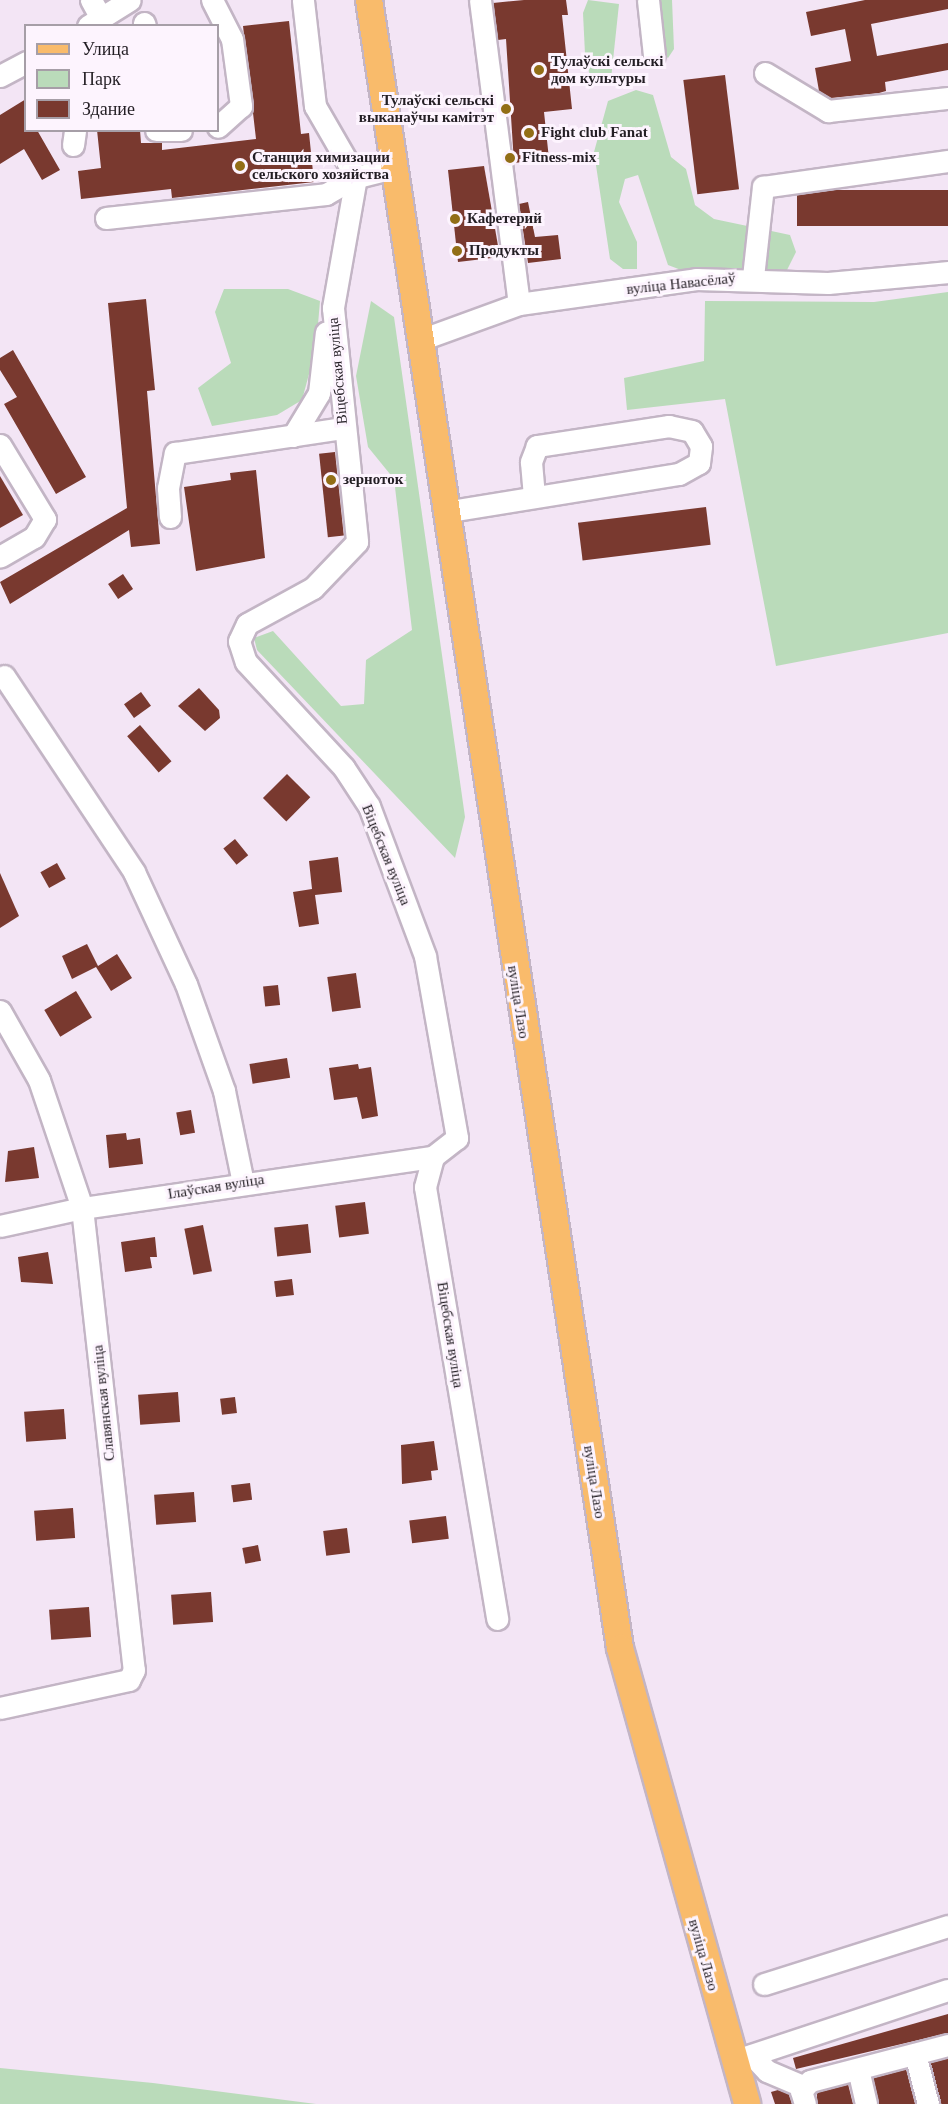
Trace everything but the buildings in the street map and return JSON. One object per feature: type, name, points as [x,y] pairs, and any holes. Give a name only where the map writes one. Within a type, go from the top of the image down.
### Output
[{"type":"main road","name":"вуліца Лазо","points":[[369,0],[495,848],[620,1648],[743,2058],[747,2104]]},
{"type":"street","points":[[93,14],[130,0]]},
{"type":"street","points":[[212,0],[232,39],[241,106],[219,126]]},
{"type":"street","points":[[303,0],[315,106],[356,177]]},
{"type":"street","points":[[480,0],[519,304]]},
{"type":"street","points":[[648,0],[654,55]]},
{"type":"street","points":[[0,76],[24,63]]},
{"type":"street","points":[[765,74],[828,111],[948,98]]},
{"type":"street","points":[[753,277],[763,187],[948,161]]},
{"type":"street","points":[[106,218],[326,194],[356,177],[393,168]]},
{"type":"street","name":"Віцебская вуліца","points":[[356,177],[333,308],[343,428],[357,542],[313,588],[247,624],[239,641],[246,662],[344,768],[369,806],[421,945],[457,1138],[433,1157],[425,1187],[497,1619]]},
{"type":"street","name":"вуліца Навасёлаў","points":[[420,340],[519,304],[696,279],[753,277],[828,283],[948,272]]},
{"type":"street","points":[[293,436],[318,393],[333,308]]},
{"type":"street","points":[[444,512],[680,474],[699,462],[700,446],[692,431],[669,426],[537,446],[531,462],[534,497]]},
{"type":"street","points":[[170,518],[168,488],[175,453],[343,428]]},
{"type":"street","points":[[0,445],[45,519],[34,537],[0,556]]},
{"type":"street","points":[[4,676],[143,893],[186,984],[224,1092],[243,1183]]},
{"type":"street","name":"Славянская вуліца","points":[[0,1011],[39,1080],[82,1208],[134,1670],[129,1680],[0,1708]]},
{"type":"street","name":"Ілаўская вуліца","points":[[0,1226],[82,1208],[433,1157]]},
{"type":"street","points":[[764,1984],[948,1926]]},
{"type":"street","points":[[743,2058],[948,1990]]},
{"type":"street","points":[[743,2058],[804,2095],[858,2069],[948,2045]]},
{"type":"street","points":[[915,2054],[928,2104]]},
{"type":"street","points":[[858,2069],[867,2104]]},
{"type":"green space","points":[[588,0],[619,4],[611,79],[600,86],[591,81],[585,54],[583,13]]},
{"type":"green space","points":[[652,0],[672,0],[674,49],[668,58],[660,51]]},
{"type":"green space","points":[[636,90],[653,95],[671,157],[686,169],[695,205],[714,219],[790,235],[796,252],[787,270],[689,273],[668,265],[638,175],[625,179],[619,202],[637,242],[637,269],[623,269],[610,259],[594,152],[608,101]]},
{"type":"green space","points":[[224,289],[288,289],[320,301],[316,348],[302,400],[277,415],[212,426],[198,388],[231,363],[215,312]]},
{"type":"green space","points":[[948,292],[948,633],[776,666],[725,399],[627,410],[624,378],[704,361],[705,301],[874,302]]},
{"type":"green space","points":[[371,301],[394,317],[465,817],[455,858],[257,650],[254,638],[273,631],[341,706],[364,704],[366,660],[412,630],[394,479],[368,447],[356,376]]},
{"type":"green space","points":[[0,2068],[153,2083],[316,2104],[0,2104]]},
{"type":"place","name":"Тулаўскі сельскі дом культуры","points":[[539,70]]},
{"type":"place","name":"Тулаўскі сельскі выканаўчы камітэт","points":[[506,109]]},
{"type":"place","name":"Fight club Fanat","points":[[529,133]]},
{"type":"place","name":"Fitness-mix","points":[[510,158]]},
{"type":"place","name":"Станция химизации сельского хозяйства","points":[[240,166]]},
{"type":"place","name":"Кафетерий","points":[[455,219]]},
{"type":"place","name":"Продукты","points":[[457,251]]},
{"type":"place","name":"зерноток","points":[[331,480]]}]
